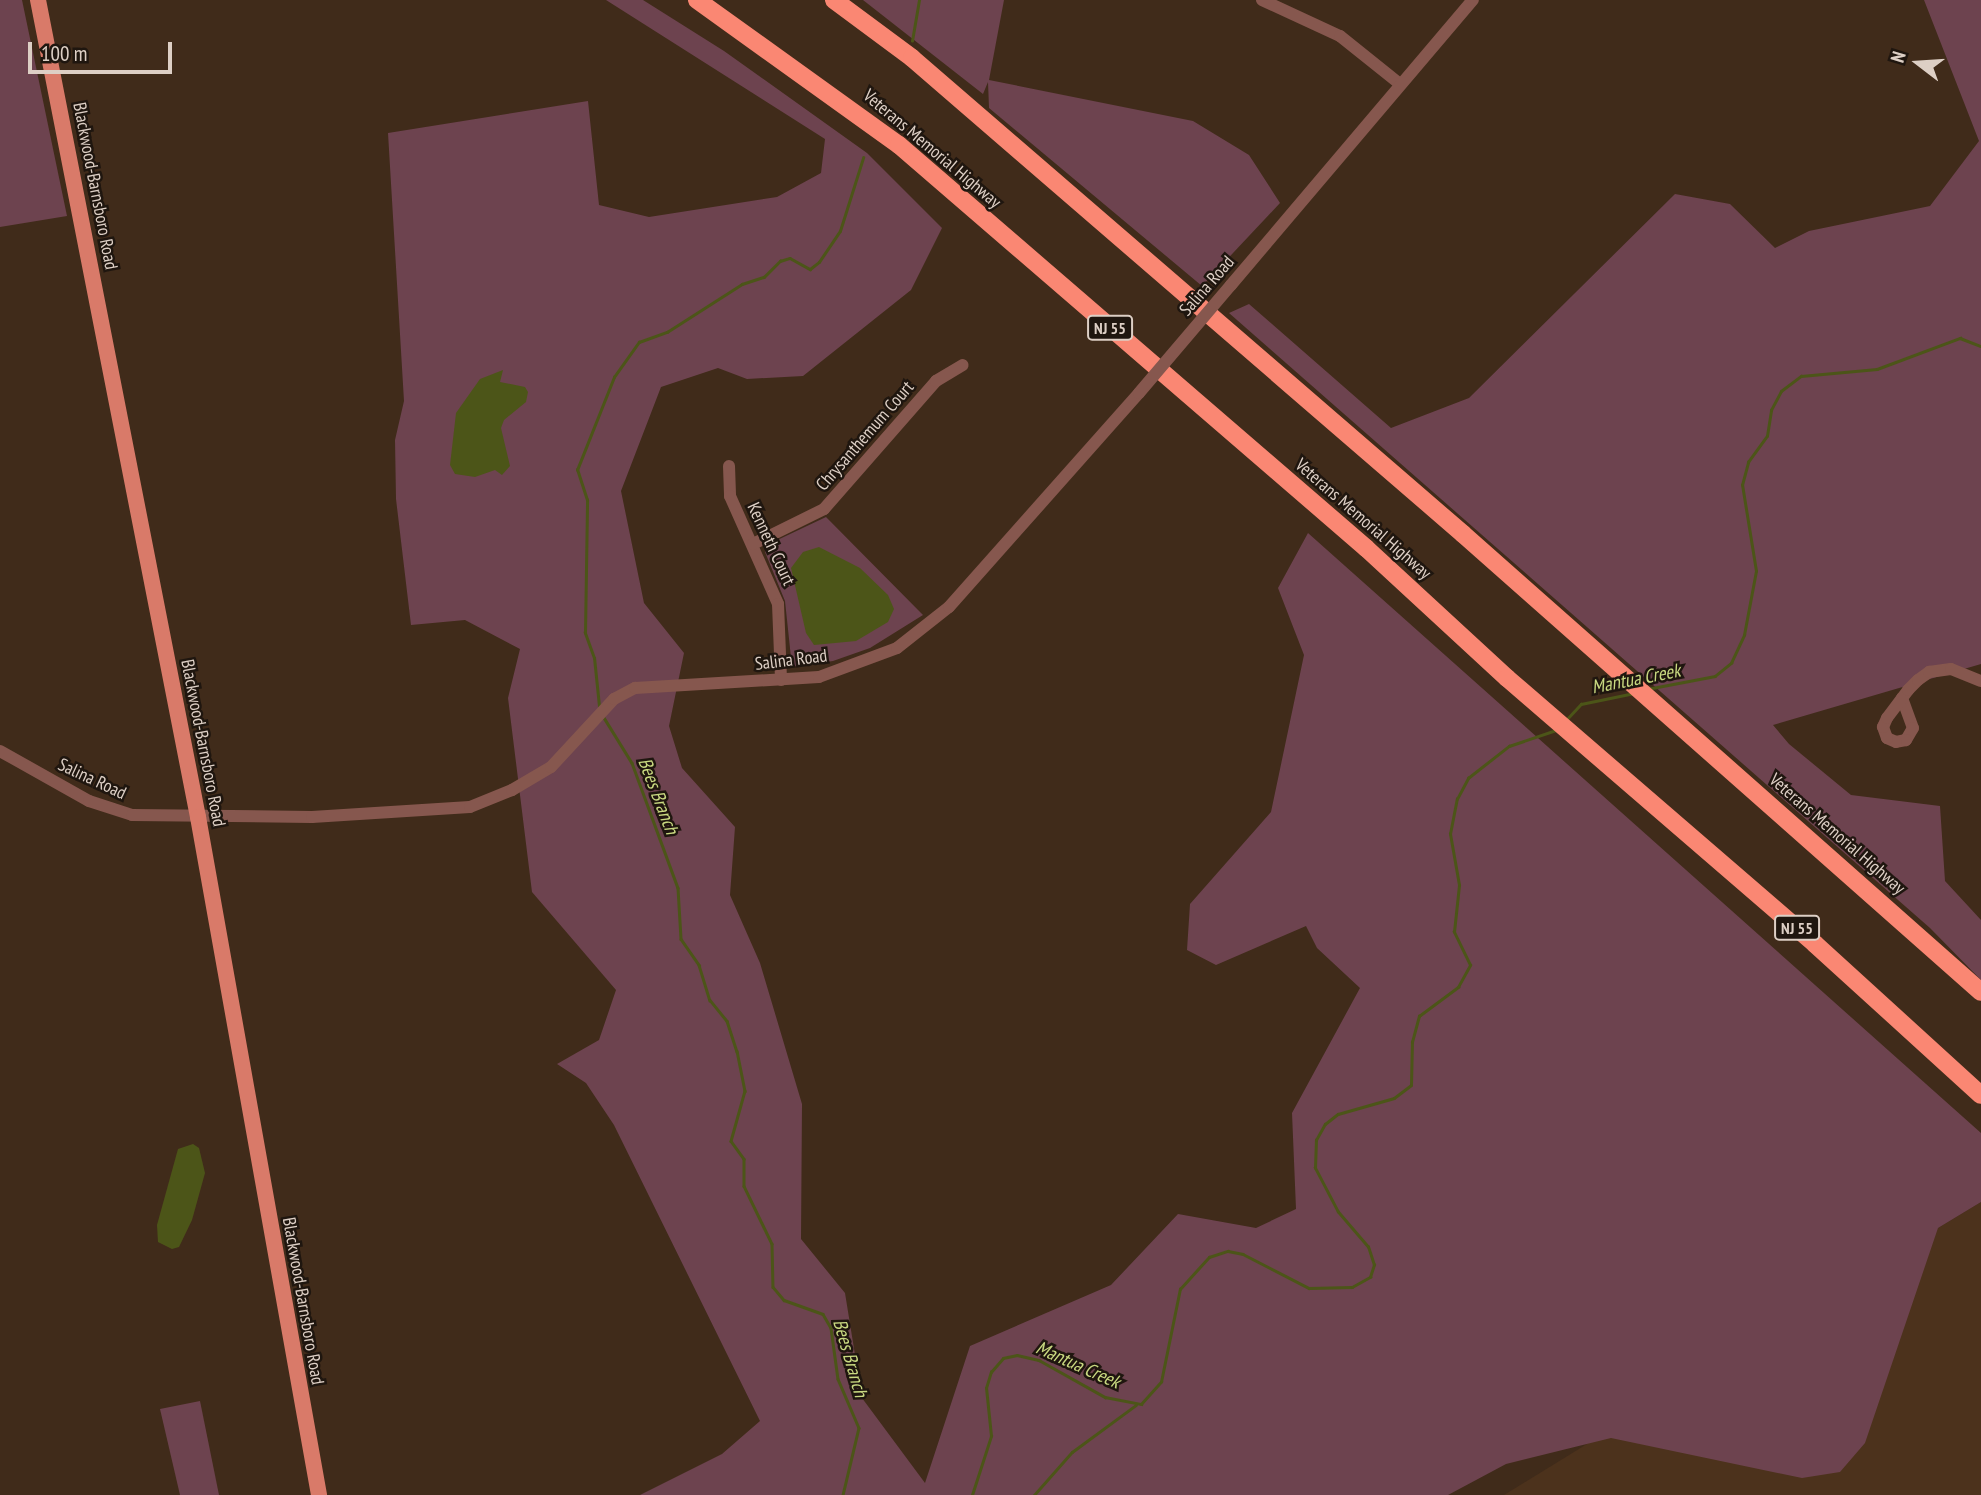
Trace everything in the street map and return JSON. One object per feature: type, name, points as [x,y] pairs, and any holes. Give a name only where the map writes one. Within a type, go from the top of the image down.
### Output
[{"type":"highway","name":"Veterans Memorial Highway","points":[[696,0],[899,145],[1366,548],[1507,678],[1825,953],[1981,1095]]},
{"type":"highway","name":"Veterans Memorial Highway","points":[[834,0],[933,76],[1463,534],[1574,636],[1687,731],[1981,992]]},
{"type":"main road","name":"Blackwood-Barnsboro Road","points":[[38,0],[198,817],[319,1495]]},
{"type":"street","points":[[1262,0],[1340,36],[1400,84]]},
{"type":"street","name":"Salina Road","points":[[0,751],[116,811],[198,817],[459,810],[542,774],[606,708],[643,686],[781,680],[856,666],[897,648],[932,624],[1034,515],[1473,0]]},
{"type":"street","name":"Chrysanthemum Court","points":[[753,544],[824,509],[936,381],[963,365]]},
{"type":"street","name":"Kenneth Court","points":[[729,466],[730,496],[778,604],[781,680]]},
{"type":"street","points":[[1902,698],[1918,680],[1941,669],[1961,671],[1981,681]]},
{"type":"shaded area","points":[[0,0],[22,0],[67,216],[0,227]]},
{"type":"shaded area","points":[[606,0],[643,0],[724,51],[867,153],[942,228],[911,290],[803,376],[747,379],[718,368],[661,387],[621,491],[644,603],[684,653],[669,726],[682,768],[735,827],[730,895],[760,963],[802,1104],[801,1239],[845,1293],[862,1398],[925,1483],[970,1346],[1111,1285],[1178,1214],[1256,1228],[1296,1209],[1292,1113],[1360,988],[1317,948],[1306,926],[1216,965],[1187,950],[1190,904],[1271,812],[1304,655],[1278,588],[1308,533],[1981,1133],[1981,1202],[1938,1228],[1865,1443],[1840,1472],[1802,1478],[1611,1438],[1506,1464],[1448,1495],[640,1495],[722,1454],[760,1421],[614,1125],[586,1083],[557,1064],[599,1040],[616,990],[532,892],[508,698],[520,649],[465,620],[411,625],[396,499],[395,440],[404,401],[388,133],[588,101],[599,205],[649,217],[777,197],[821,173],[825,139]]},
{"type":"shaded area","points":[[863,0],[1004,0],[989,80],[1193,121],[1249,155],[1280,203],[1202,286],[989,108],[988,82],[983,94]]},
{"type":"shaded area","points":[[1924,0],[1981,0],[1981,664],[1773,725],[1789,744],[1851,795],[1940,806],[1945,881],[1981,920],[1981,980],[1930,928],[1229,313],[1249,304],[1391,428],[1469,398],[1675,194],[1730,204],[1775,248],[1809,231],[1930,206],[1979,141]]},
{"type":"shaded area","points":[[503,370],[500,382],[525,387],[528,392],[526,402],[504,420],[501,428],[510,466],[502,475],[495,470],[475,477],[455,474],[450,465],[456,413],[480,379]]},
{"type":"shaded area","points":[[826,517],[923,615],[870,648],[833,661],[792,667],[785,601],[765,552],[769,544]]},
{"type":"shaded area","points":[[819,547],[860,568],[888,595],[894,609],[888,622],[856,641],[814,645],[806,633],[791,568],[803,552]]},
{"type":"shaded area","points":[[193,1144],[199,1148],[205,1173],[192,1220],[179,1247],[172,1249],[158,1242],[157,1225],[178,1149]]},
{"type":"shaded area","points":[[1981,1202],[1981,1495],[1504,1495],[1938,1228]]},
{"type":"shaded area","points":[[200,1401],[219,1495],[180,1495],[160,1409]]},
{"type":"waterway","name":"Bees Branch","points":[[912,41],[919,0]]},
{"type":"waterway","name":"Bees Branch","points":[[599,706],[594,658],[585,633],[587,500],[577,470],[614,377],[639,342],[667,332],[742,284],[764,277],[780,261],[790,258],[810,269],[819,262],[840,231],[863,158]]},
{"type":"waterway","name":"Mantua Creek","points":[[1647,689],[1715,676],[1731,663],[1744,635],[1756,571],[1742,485],[1748,462],[1767,436],[1771,410],[1781,391],[1801,376],[1877,369],[1960,338],[1981,346]]},
{"type":"waterway","name":"Mantua Creek","points":[[1566,720],[1581,704],[1634,693]]},
{"type":"waterway","name":"Bees Branch","points":[[603,716],[632,763],[678,888],[681,939],[699,965],[710,1000],[727,1021],[737,1051],[745,1091],[731,1141],[744,1159],[744,1186],[772,1244],[773,1287],[784,1300],[823,1314],[831,1328],[838,1379],[859,1428],[843,1495]]},
{"type":"waterway","name":"Mantua Creek","points":[[972,1495],[991,1436],[986,1388],[991,1372],[1003,1358],[1017,1355],[1039,1360],[1105,1397],[1141,1404],[1161,1382],[1180,1289],[1209,1257],[1228,1251],[1243,1254],[1309,1288],[1352,1287],[1370,1277],[1374,1265],[1368,1247],[1338,1212],[1315,1168],[1316,1140],[1325,1124],[1338,1114],[1394,1098],[1411,1085],[1412,1042],[1419,1016],[1458,987],[1470,965],[1454,932],[1459,885],[1450,834],[1457,799],[1468,778],[1509,746],[1556,730]]},
{"type":"waterway","points":[[1034,1495],[1072,1452],[1136,1405]]}]
